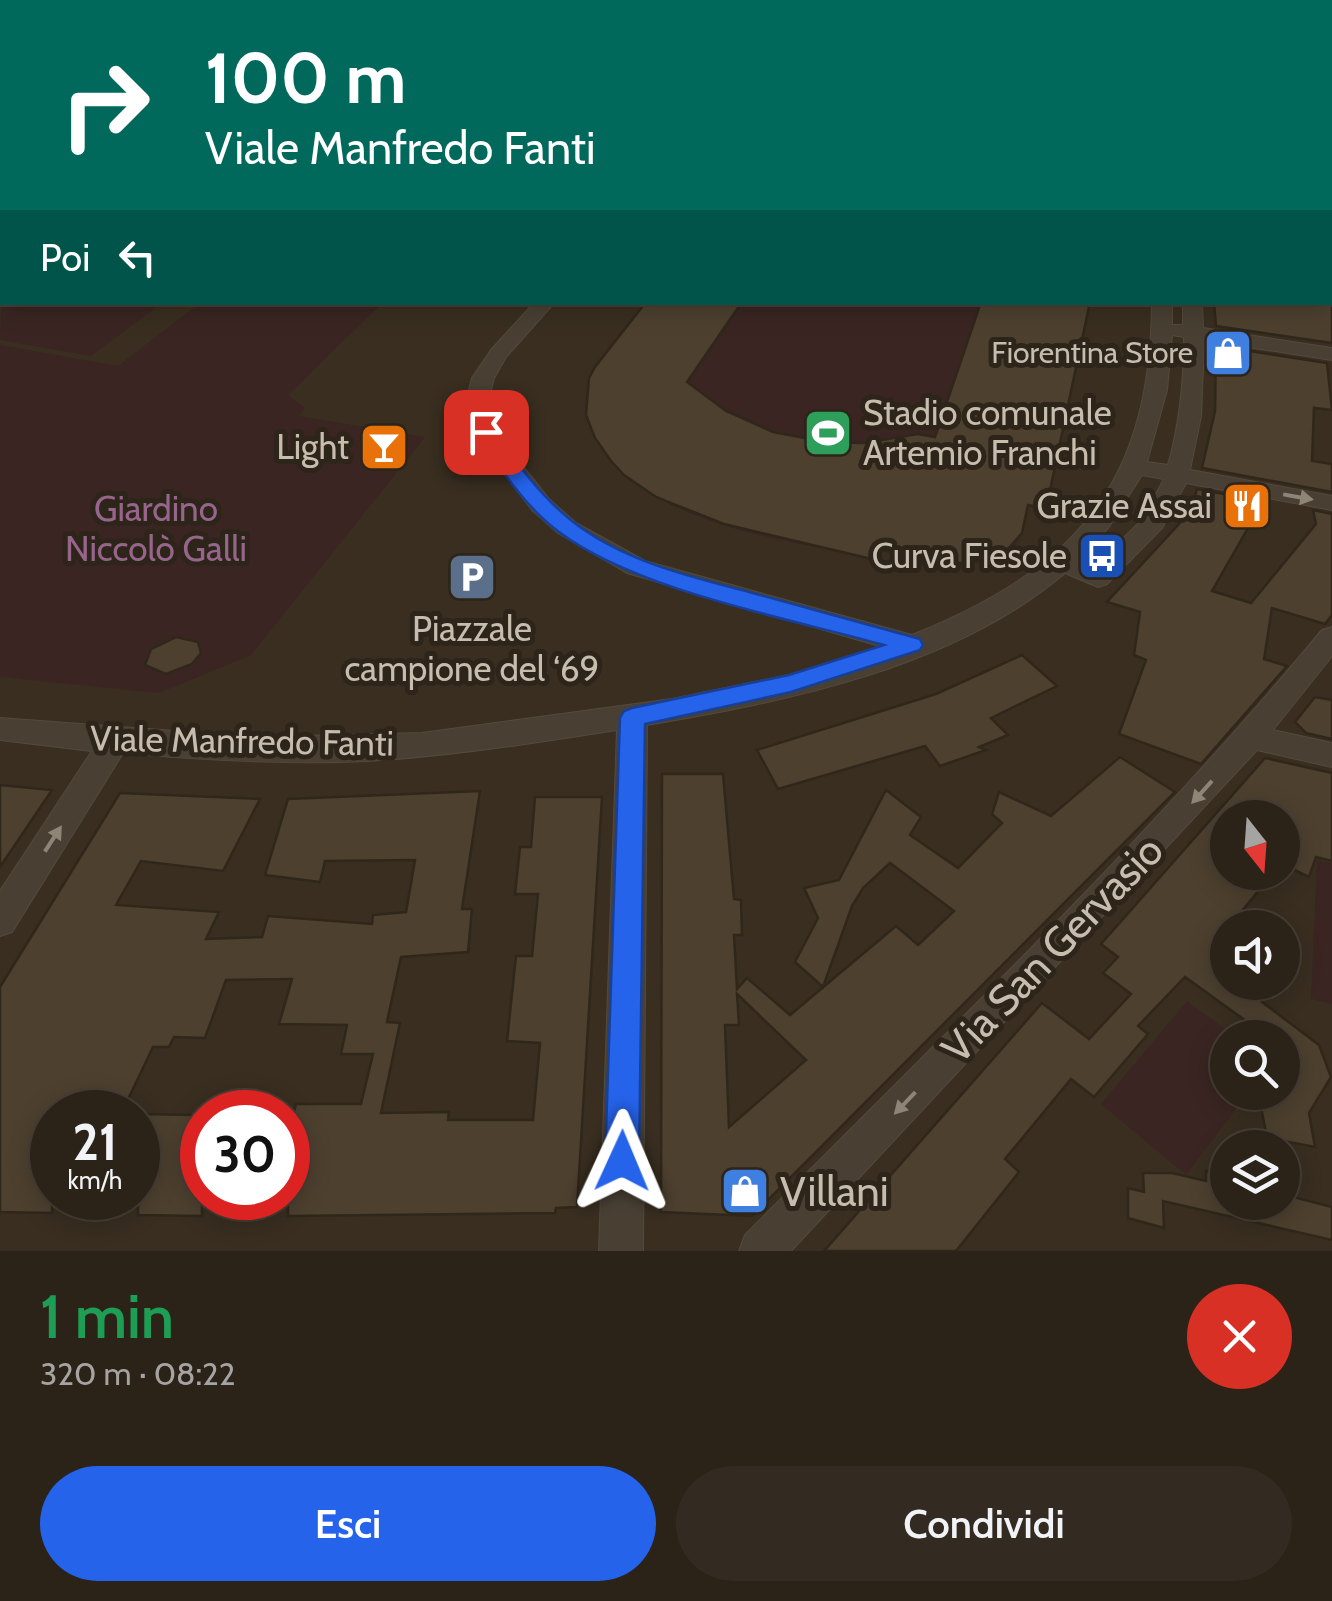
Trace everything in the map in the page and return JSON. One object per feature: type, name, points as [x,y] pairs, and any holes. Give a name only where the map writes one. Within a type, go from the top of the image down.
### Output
[{"type":"street","points":[[543,305],[492,362],[483,378],[479,403],[482,422],[496,449],[541,505],[567,528],[636,566],[912,645]]},
{"type":"street","points":[[1062,562],[1098,578],[1154,522],[1175,475],[1193,404],[1192,305]]},
{"type":"street","points":[[1162,316],[1194,333],[1332,354]]},
{"type":"street","name":"Viale Manfredo Fanti","points":[[0,729],[114,742],[284,750],[391,747],[632,718],[791,684],[912,645],[1008,602],[1062,562],[1111,507],[1133,466],[1157,384],[1162,316]]},
{"type":"street","points":[[1133,466],[1332,503]]},
{"type":"street","name":"Via San Gervasio","points":[[761,1251],[1251,737],[1332,637]]},
{"type":"street","points":[[621,1251],[632,718]]},
{"type":"street","points":[[1251,737],[1332,755]]},
{"type":"street","points":[[0,921],[114,742]]},
{"type":"green space","points":[[1,305],[159,305],[91,356],[0,340]]},
{"type":"green space","name":"Giardino Niccolò Galli","points":[[197,305],[380,305],[288,395],[305,408],[299,416],[425,437],[251,655],[159,693],[0,677],[0,345],[118,366]]},
{"type":"green space","name":"Stadio comunale Artemio Franchi","points":[[644,305],[1090,305],[1046,509],[1028,505],[1017,543],[1004,554],[971,563],[914,558],[881,550],[876,560],[757,534],[674,506],[638,486],[610,460],[591,427],[587,389],[595,367]]},
{"type":"green space","points":[[1317,860],[1332,863],[1332,1004],[1311,999]]},
{"type":"green space","points":[[1187,1001],[1213,1020],[1210,1110],[1235,1110],[1220,1130],[1210,1130],[1210,1143],[1186,1175],[1101,1104]]},
{"type":"building","name":"Stadio comunale Artemio Franchi","points":[[644,305],[740,305],[687,382],[726,411],[773,432],[826,442],[863,443],[918,434],[935,437],[980,305],[1089,305],[1046,509],[1028,505],[1022,533],[1008,549],[980,561],[952,564],[881,550],[876,560],[724,524],[656,497],[624,475],[595,438],[586,415],[589,378]]},
{"type":"building","points":[[1214,305],[1332,305],[1332,343],[1216,326]]},
{"type":"building","points":[[1216,346],[1327,363],[1332,410],[1314,408],[1312,461],[1332,464],[1332,492],[1202,468],[1215,411]]},
{"type":"building","points":[[1197,489],[1256,500],[1256,514],[1212,591],[1251,603],[1316,524],[1313,510],[1332,514],[1332,615],[1325,624],[1272,608],[1264,659],[1287,666],[1201,764],[1119,734],[1146,660],[1134,655],[1140,612],[1107,602],[1191,511]]},
{"type":"building","points":[[176,637],[198,642],[201,653],[192,664],[166,674],[145,665],[151,649]]},
{"type":"building","points":[[1022,655],[1057,686],[991,718],[1008,735],[979,747],[986,750],[940,766],[925,746],[778,789],[757,750],[936,694]]},
{"type":"building","points":[[1315,697],[1332,700],[1332,739],[1306,733],[1295,722]]},
{"type":"building","points":[[1120,757],[1175,792],[752,1216],[661,1212],[662,774],[723,774],[734,899],[741,900],[742,935],[734,935],[737,989],[747,978],[790,1015],[896,926],[918,945],[954,911],[890,863],[863,888],[852,906],[823,987],[795,962],[818,918],[804,888],[839,880],[886,790],[921,817],[910,835],[958,868],[1002,823],[992,814],[999,792],[1051,816]],"holes":[[[737,994],[806,1060],[729,1127],[725,1025],[739,1025]]]},
{"type":"building","points":[[1265,758],[1332,773],[1332,861],[1316,857],[1309,877],[1300,873],[1300,800],[1228,800]]},
{"type":"building","points":[[0,785],[52,790],[0,867]]},
{"type":"building","points":[[480,791],[462,909],[472,909],[468,952],[401,957],[387,1022],[400,1023],[381,1113],[449,1112],[448,1120],[533,1120],[540,1043],[507,1041],[516,956],[532,956],[538,894],[515,894],[520,847],[531,847],[535,797],[602,797],[577,1207],[556,1208],[555,1213],[310,1216],[310,1104],[361,1104],[373,1054],[341,1054],[347,1025],[279,1024],[292,979],[226,980],[205,1038],[174,1037],[169,1047],[153,1047],[132,1090],[30,1090],[30,1213],[0,1212],[0,987],[120,793],[260,799],[223,871],[141,861],[116,905],[219,912],[206,939],[262,937],[268,916],[372,924],[373,915],[406,912],[415,860],[325,861],[320,882],[265,875],[288,799]]},
{"type":"building","points":[[1210,820],[1210,890],[1259,890],[1243,910],[1210,910],[1210,995],[1185,977],[1138,1026],[1148,1034],[1094,1097],[1071,1079],[1005,1159],[1019,1172],[956,1251],[824,1251],[1042,1003],[1089,1039],[1131,994],[1103,973],[1118,957],[1101,944]]},
{"type":"building","points":[[1217,1000],[1264,1000],[1286,1020],[1245,1020]]},
{"type":"building","points":[[1300,1031],[1319,1045],[1331,1077],[1309,1113],[1315,1147],[1300,1144],[1300,1130],[1265,1130],[1262,1110],[1300,1110]]},
{"type":"building","points":[[160,1114],[180,1115],[180,1216],[160,1215]]},
{"type":"building","points":[[1206,1171],[1210,1172],[1210,1212],[1163,1201],[1164,1228],[1128,1218],[1128,1188],[1144,1192],[1143,1173],[1172,1173],[1206,1181]]},
{"type":"building","points":[[1300,1199],[1332,1207],[1332,1240],[1245,1220],[1300,1220]]},
{"type":"place","name":"Fiorentina Store","points":[[1228,353]]},
{"type":"place","name":"Stadio comunale Artemio Franchi","points":[[828,433]]},
{"type":"place","name":"Light","points":[[384,447]]},
{"type":"place","name":"Grazie Assai","points":[[1247,506]]},
{"type":"place","name":"Curva Fiesole","points":[[1102,556]]},
{"type":"place","name":"Piazzale campione del ‘69","points":[[472,577]]},
{"type":"place","name":"Villani","points":[[745,1191]]},
{"type":"route","points":[[486,432],[509,468],[541,505],[567,528],[625,562],[912,645],[791,684],[632,718],[622,1161]]}]
